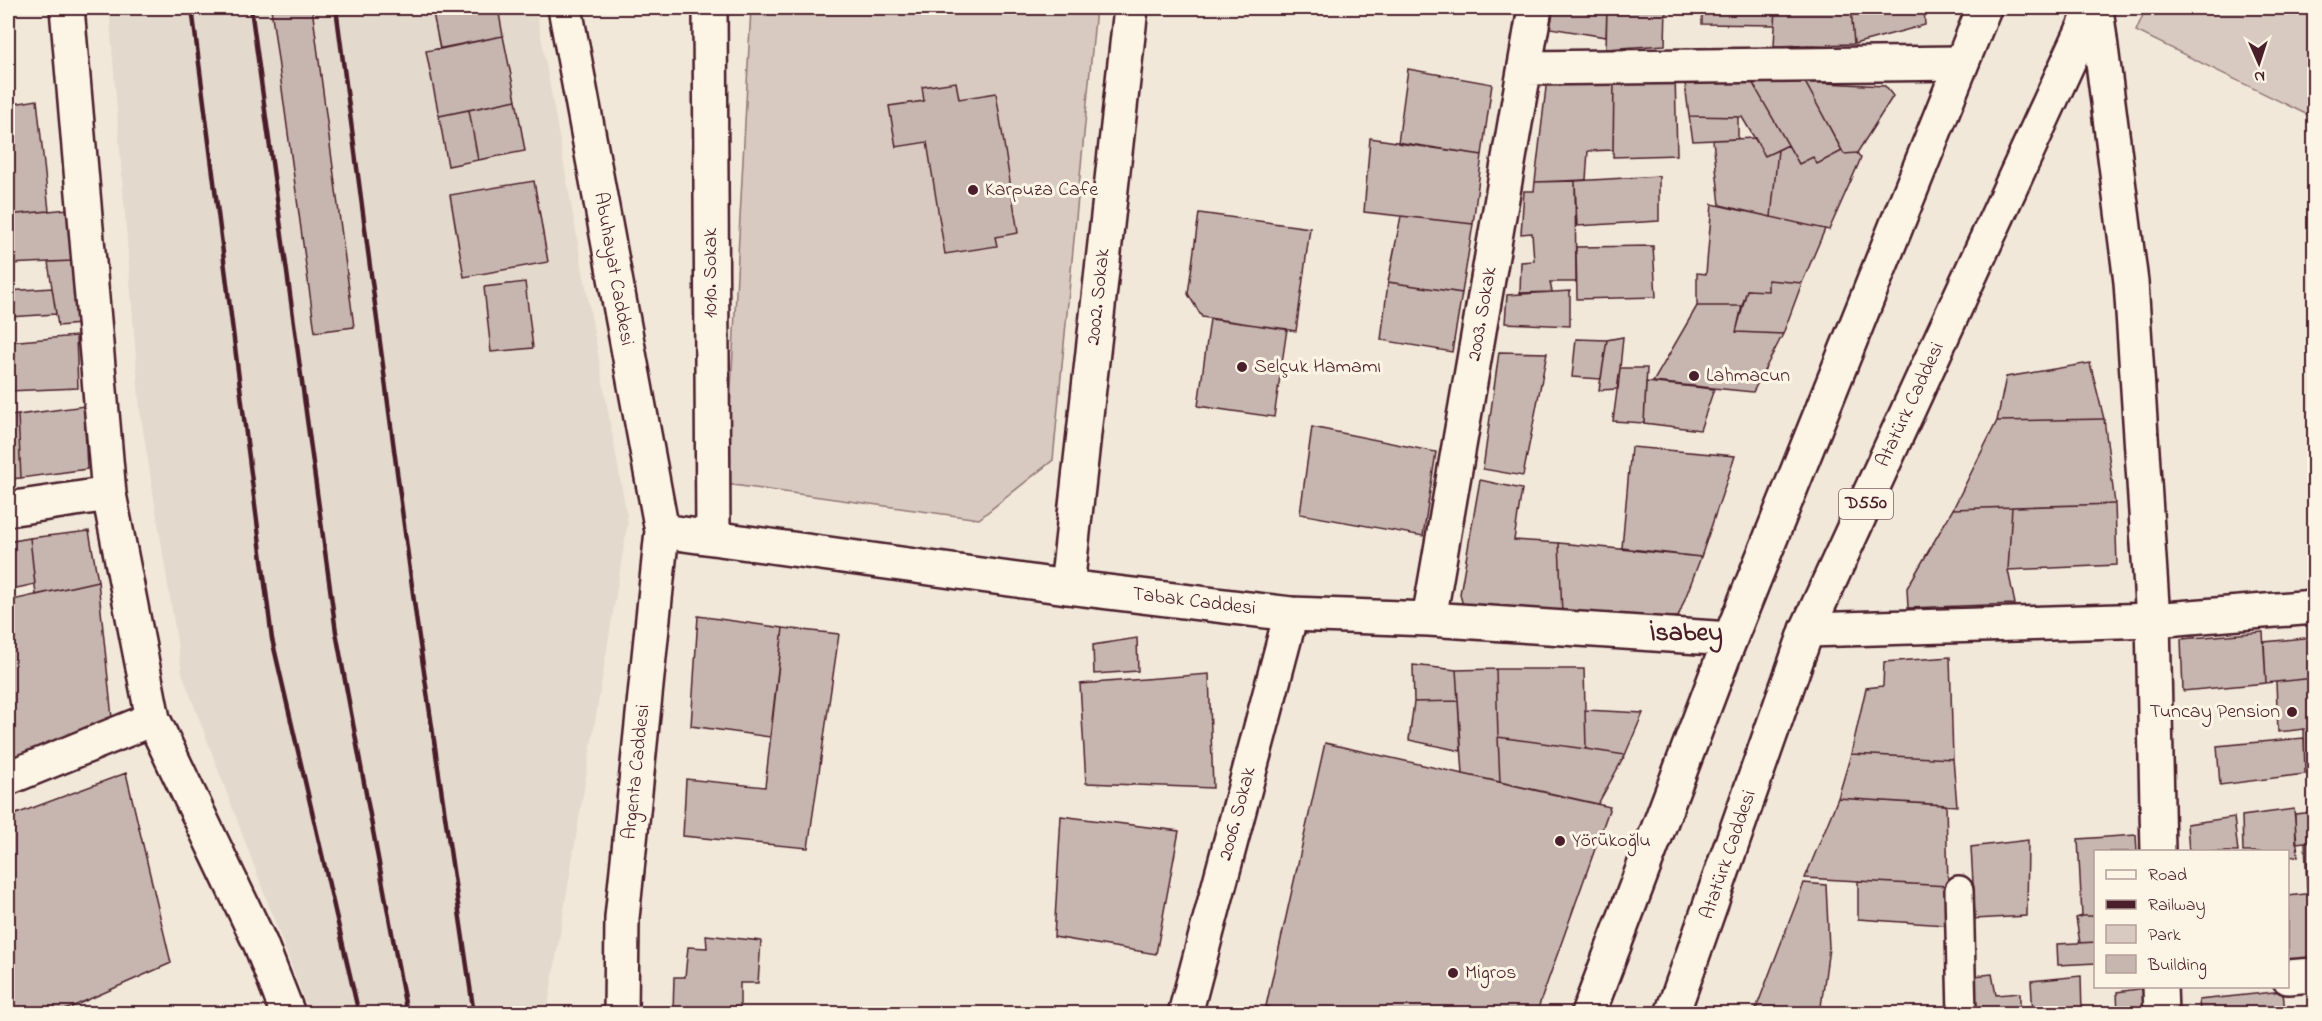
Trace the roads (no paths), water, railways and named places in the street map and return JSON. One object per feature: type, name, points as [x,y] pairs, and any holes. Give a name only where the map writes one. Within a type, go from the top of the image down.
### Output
[{"type":"main road","points":[[67,8],[109,494],[153,718],[260,943],[288,1014]]},
{"type":"main road","name":"Abuhayat Caddesi","points":[[565,8],[662,531]]},
{"type":"main road","name":"1010. Sokak","points":[[710,8],[713,538]]},
{"type":"main road","name":"2002. Sokak","points":[[1067,587],[1131,8]]},
{"type":"main road","name":"2003. Sokak","points":[[1429,619],[1535,8]]},
{"type":"main road","points":[[1588,1014],[1730,639],[1984,8]]},
{"type":"main road","points":[[2095,8],[2131,282],[2153,620],[2158,850]]},
{"type":"main road","name":"Atatürk Caddesi","points":[[1672,1014],[1807,630],[2095,8]]},
{"type":"main road","points":[[1526,68],[1961,63]]},
{"type":"main road","points":[[8,509],[109,494]]},
{"type":"main road","name":"Tabak Caddesi","points":[[662,531],[1067,587],[1291,614],[1429,619],[1730,639]]},
{"type":"main road","name":"Argenta Caddesi","points":[[621,1014],[622,918],[662,531]]},
{"type":"main road","points":[[1807,630],[2153,620],[2314,607]]},
{"type":"main road","name":"2006. Sokak","points":[[1185,1014],[1291,614]]},
{"type":"main road","points":[[8,778],[153,718]]},
{"type":"main road","points":[[2289,977],[2314,975]]},
{"type":"lane","points":[[1959,890],[1962,1014]]},
{"type":"railway","points":[[192,8],[272,639],[359,1014]]},
{"type":"railway","points":[[251,8],[336,632],[407,1014]]},
{"type":"railway","points":[[336,8],[417,624],[474,1014]]},
{"type":"place","name":"Karpuza Cafe","points":[[973,190]]},
{"type":"place","name":"Selçuk Hamamı","points":[[1242,367]]},
{"type":"place","name":"Lahmacun","points":[[1694,376]]},
{"type":"place","name":"Tuncay Pension","points":[[2292,712]]},
{"type":"place","name":"Yörükoğlu","points":[[1560,841]]},
{"type":"place","name":"Migros","points":[[1453,973]]},
{"type":"district","name":"İsabey","points":[[1686,634]]}]
